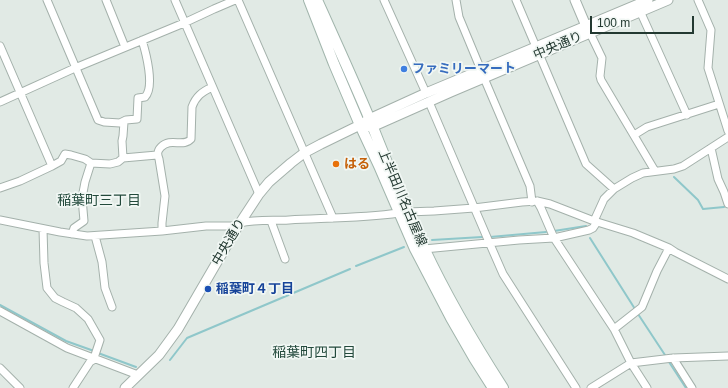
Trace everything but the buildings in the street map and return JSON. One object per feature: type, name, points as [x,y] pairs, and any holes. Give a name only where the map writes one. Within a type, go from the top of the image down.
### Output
[{"type":"main road","name":"上半田川名古屋線","points":[[309,0],[360,126],[403,213],[424,249],[459,316],[503,388]]},
{"type":"main road","name":"上半田川名古屋線","points":[[317,0],[371,123],[415,249],[451,318],[493,388]]},
{"type":"street","points":[[47,0],[98,120],[120,123],[126,120],[137,119],[138,98],[148,95],[149,74],[142,40]]},
{"type":"street","points":[[106,0],[125,47]]},
{"type":"street","points":[[175,0],[259,194]]},
{"type":"street","points":[[0,102],[236,0],[333,218]]},
{"type":"street","points":[[384,0],[503,274],[576,388]]},
{"type":"street","points":[[456,0],[459,17],[530,186],[534,202],[541,208],[554,238],[614,329],[630,362],[647,388]]},
{"type":"street","points":[[516,0],[586,164],[614,189]]},
{"type":"street","points":[[575,0],[602,58],[600,76],[655,171]]},
{"type":"street","name":"中央通り","points":[[126,388],[159,355],[178,329],[239,224],[259,194],[269,182],[304,153],[360,126],[371,123],[427,97],[588,29],[648,0]]},
{"type":"street","name":"中央通り","points":[[638,5],[668,0]]},
{"type":"street","points":[[698,0],[711,30],[708,68],[728,131]]},
{"type":"street","points":[[638,5],[687,115]]},
{"type":"street","points":[[0,46],[52,166]]},
{"type":"street","points":[[162,231],[165,196],[157,155],[158,150],[168,142],[188,142],[191,139],[193,103],[202,91],[212,87]]},
{"type":"street","points":[[634,135],[647,127],[719,104]]},
{"type":"street","points":[[123,158],[122,141],[124,136],[124,122]]},
{"type":"street","points":[[424,249],[489,242],[554,238],[589,230],[593,228],[604,199],[614,189],[643,173],[674,170],[683,166],[728,137]]},
{"type":"street","points":[[712,148],[718,179],[727,200]]},
{"type":"street","points":[[0,188],[20,181],[52,166],[61,161],[65,154],[85,159],[91,163],[110,164],[118,162],[123,158],[157,155]]},
{"type":"street","points":[[72,234],[74,228],[84,221],[82,198],[91,163]]},
{"type":"street","points":[[0,220],[72,234],[95,236],[239,224],[250,220],[271,221],[381,215],[534,202],[550,204],[595,221],[634,233],[669,248],[728,279]]},
{"type":"street","points":[[271,221],[285,259]]},
{"type":"street","points":[[42,228],[44,262],[48,288],[55,298],[76,308],[88,319],[100,340],[95,355],[73,388]]},
{"type":"street","points":[[95,236],[102,262],[105,288],[112,307]]},
{"type":"street","points":[[614,329],[642,307],[657,271],[669,248]]},
{"type":"street","points":[[0,312],[67,348],[95,355],[138,376]]},
{"type":"street","points":[[591,388],[630,362],[673,358],[728,356]]},
{"type":"street","points":[[673,358],[692,388]]},
{"type":"street","points":[[0,368],[20,388]]},
{"type":"waterway","points":[[674,177],[698,200],[703,209],[724,207]]},
{"type":"waterway","points":[[554,231],[586,226]]},
{"type":"waterway","points":[[490,237],[546,232]]},
{"type":"waterway","points":[[432,240],[482,237]]},
{"type":"waterway","points":[[590,238],[635,309]]},
{"type":"waterway","points":[[356,266],[404,247]]},
{"type":"waterway","points":[[170,360],[187,338],[350,269]]},
{"type":"waterway","points":[[0,305],[66,341],[94,351]]},
{"type":"waterway","points":[[638,314],[665,355]]},
{"type":"waterway","points":[[98,353],[136,367]]},
{"type":"waterway","points":[[669,362],[686,388]]},
{"type":"place","name":"ファミリーマート","points":[[404,69]]},
{"type":"place","name":"はる","points":[[336,164]]},
{"type":"place","name":"稲葉町４丁目","points":[[208,289]]},
{"type":"district","name":"稲葉町三丁目","points":[[99,201]]},
{"type":"district","name":"稲葉町四丁目","points":[[314,353]]}]
